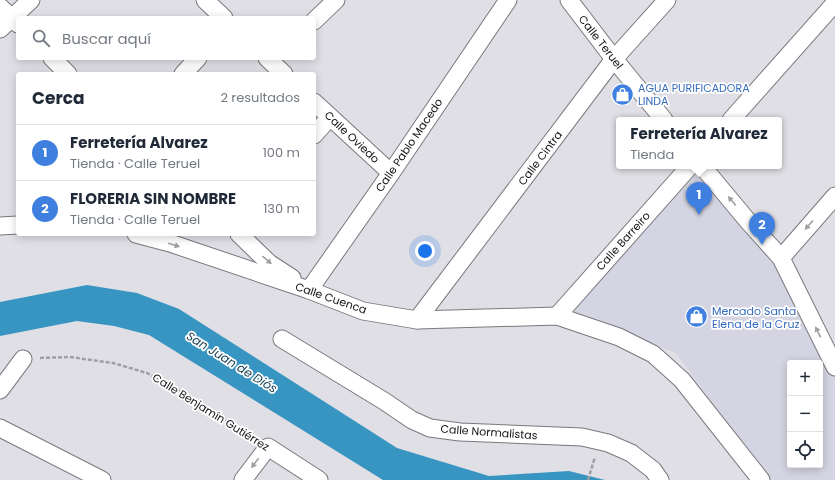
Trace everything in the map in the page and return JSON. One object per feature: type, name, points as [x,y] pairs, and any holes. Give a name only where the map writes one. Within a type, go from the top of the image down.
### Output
[{"type":"street","points":[[7,20],[31,0]]},
{"type":"street","points":[[205,0],[222,16]]},
{"type":"street","points":[[316,19],[336,0]]},
{"type":"street","name":"Calle Pablo Macedo","points":[[309,290],[391,173],[508,0]]},
{"type":"street","name":"Calle Teruel","points":[[569,0],[614,59],[662,117]]},
{"type":"street","name":"Calle Cintra","points":[[417,320],[614,59],[667,0]]},
{"type":"street","points":[[734,117],[835,3]]},
{"type":"street","points":[[54,60],[66,72]]},
{"type":"street","points":[[185,72],[196,60]]},
{"type":"street","points":[[272,60],[282,72]]},
{"type":"street","name":"Calle Oviedo","points":[[316,104],[391,173]]},
{"type":"street","points":[[316,133],[330,116]]},
{"type":"street","name":"Calle Barreiro","points":[[557,316],[687,169]]},
{"type":"street","points":[[704,169],[781,258],[835,367]]},
{"type":"street","points":[[781,258],[835,196]]},
{"type":"street","points":[[0,226],[16,225]]},
{"type":"street","name":"Calle Cuenca","points":[[144,236],[170,243],[309,290],[363,311],[417,320],[557,316]]},
{"type":"street","points":[[240,236],[269,263],[309,290]]},
{"type":"street","points":[[557,316],[619,337],[653,354],[682,380],[761,480]]},
{"type":"street","name":"Calle Normalistas","points":[[282,340],[384,401],[412,420],[430,428],[460,432],[582,437],[608,443],[631,453],[653,470],[660,480]]},
{"type":"street","points":[[0,390],[23,359]]},
{"type":"street","points":[[0,428],[102,480]]},
{"type":"street","points":[[243,480],[268,447]]},
{"type":"street","name":"Calle Benjamín Gutiérrez","points":[[268,447],[319,480]]},
{"type":"path","name":"Calle Benjamín Gutiérrez","points":[[23,359],[70,357],[113,363],[147,373],[180,391],[268,447]]},
{"type":"path","points":[[588,480],[597,450]]},
{"type":"shaded area","name":"Mercado Santa Elena de la Cruz","points":[[691,169],[697,169],[779,262],[812,324],[835,378],[835,480],[769,480],[676,353],[569,310]]},
{"type":"water","name":"San Juan de Diós","points":[[87,285],[137,293],[179,309],[397,448],[489,476],[569,471],[605,480],[383,480],[149,335],[114,326],[77,321],[0,336],[0,302]]},
{"type":"place","name":"AGUA PURIFICADORA LINDA","points":[[622,94]]},
{"type":"place","name":"Ferretería Alvarez","points":[[699,215]]},
{"type":"place","name":"FLORERIA SIN NOMBRE","points":[[762,245]]},
{"type":"place","name":"Mercado Santa Elena de la Cruz","points":[[697,317]]}]
